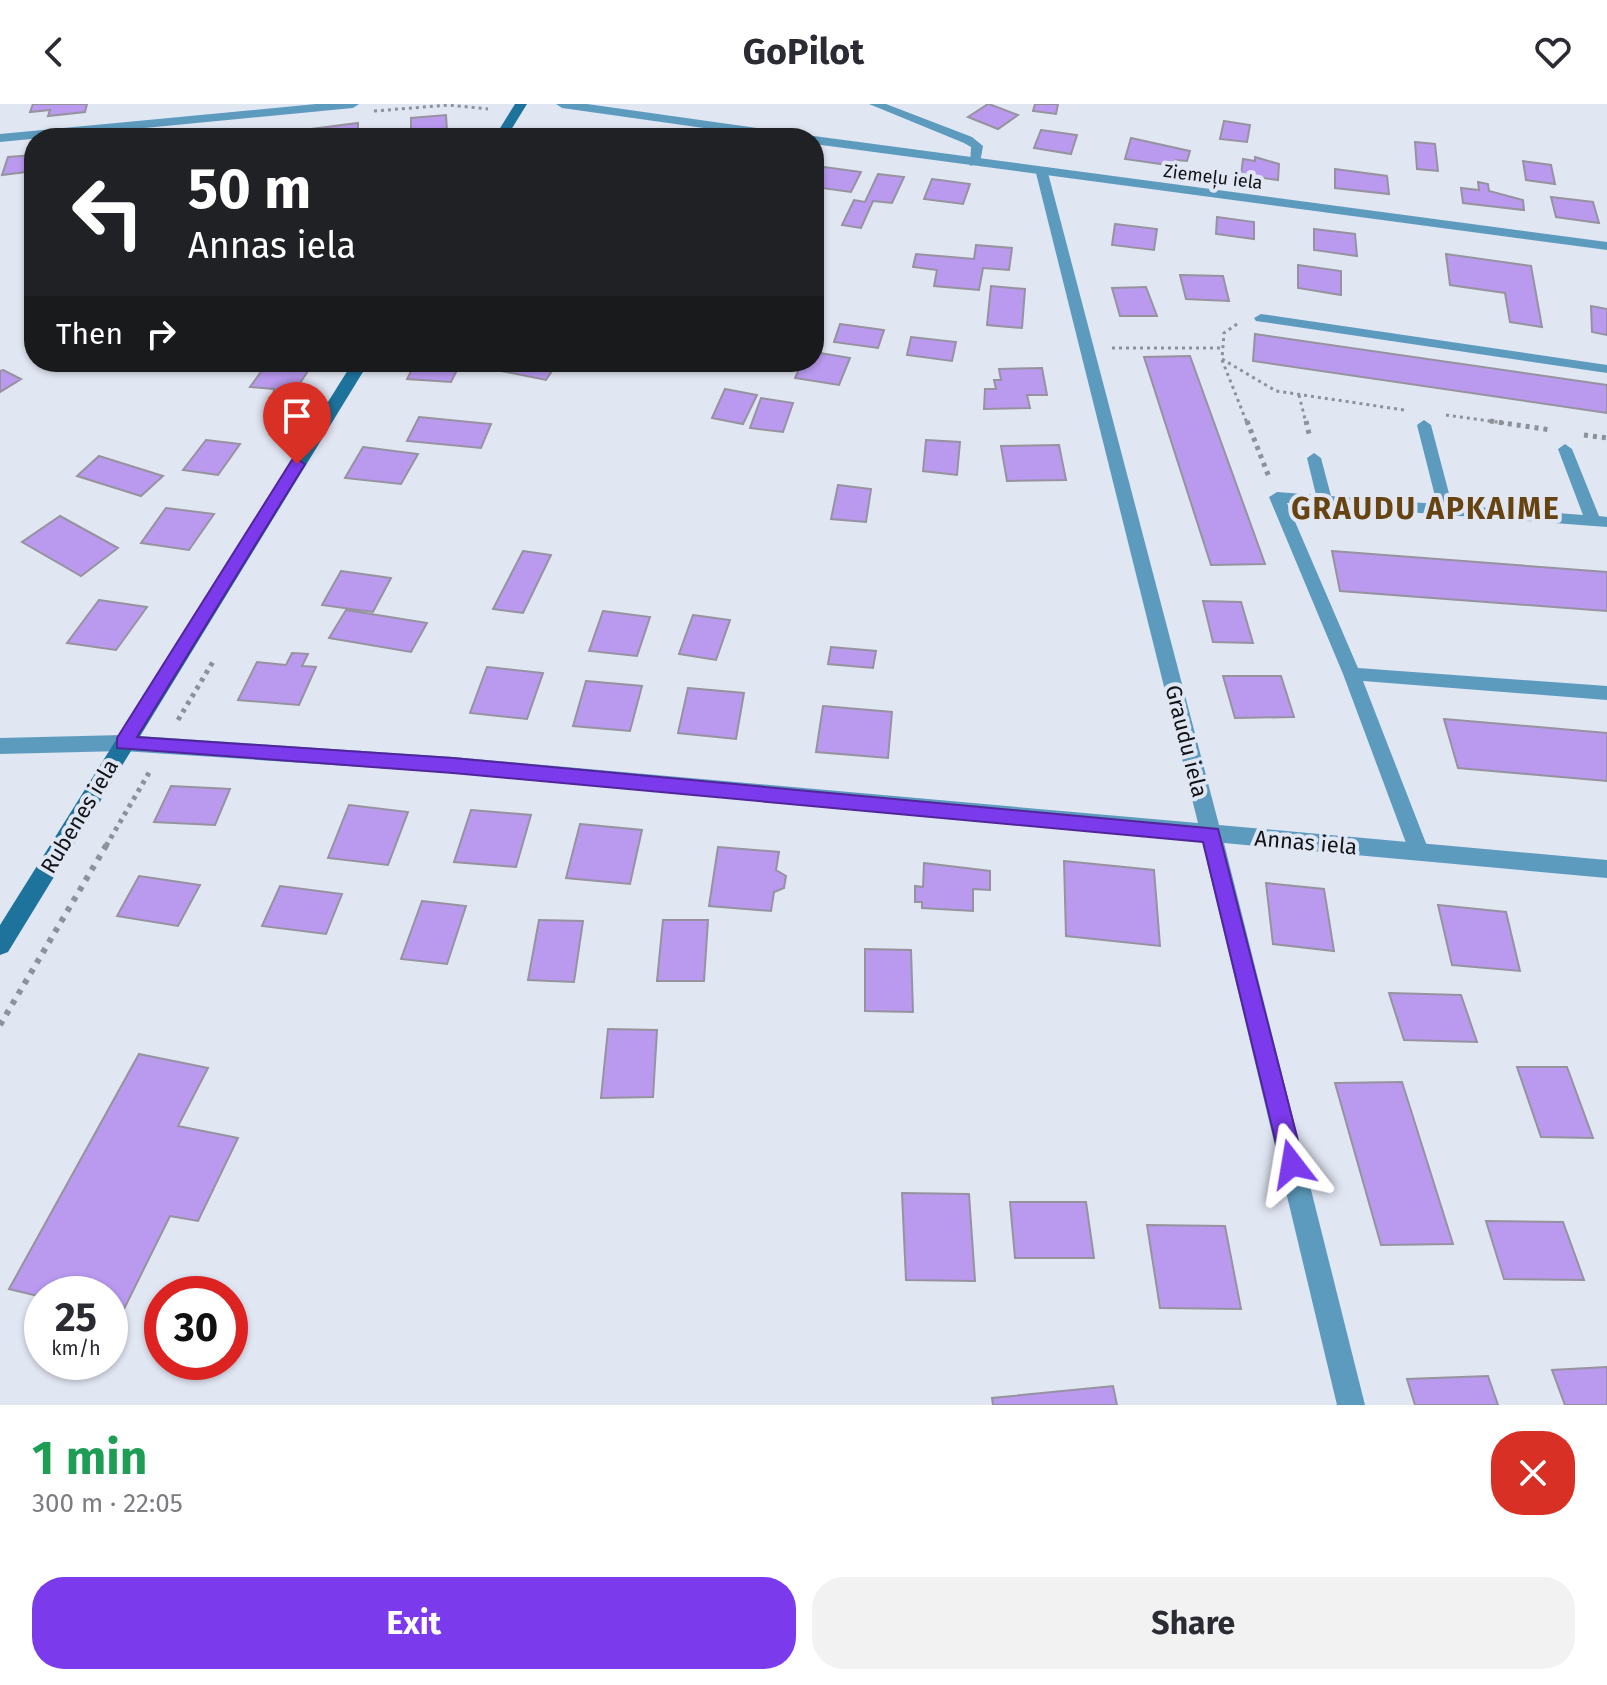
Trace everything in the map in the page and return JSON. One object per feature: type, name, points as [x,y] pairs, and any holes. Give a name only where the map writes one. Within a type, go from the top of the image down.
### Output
[{"type":"main road","points":[[506,128],[521,104]]},
{"type":"main road","name":"Rubenes iela","points":[[0,945],[355,372]]},
{"type":"street","points":[[104,128],[353,104]]},
{"type":"street","points":[[562,104],[730,128]]},
{"type":"street","points":[[875,104],[968,140],[977,146],[974,163]]},
{"type":"street","points":[[0,138],[24,136]]},
{"type":"street","name":"Ziemeļu iela","points":[[824,141],[1042,173],[1607,246]]},
{"type":"street","name":"Graudu iela","points":[[1042,173],[1211,835],[1351,1405]]},
{"type":"street","name":"Annas iela","points":[[0,746],[123,743],[453,765],[1607,869]]},
{"type":"lane","points":[[1261,318],[1607,369]]},
{"type":"lane","points":[[1430,419],[1446,510]]},
{"type":"lane","points":[[1565,449],[1600,522]]},
{"type":"lane","points":[[1314,458],[1325,501]]},
{"type":"lane","points":[[1419,851],[1352,674],[1277,497],[1600,522]]},
{"type":"lane","points":[[1352,674],[1607,693]]},
{"type":"path","points":[[1261,318],[1239,323],[1224,333],[1222,359],[1277,497]]},
{"type":"path","points":[[1086,348],[1223,348]]},
{"type":"path","points":[[1222,359],[1276,391],[1406,410]]},
{"type":"path","points":[[1299,395],[1314,458]]},
{"type":"path","points":[[1430,419],[1559,431]]},
{"type":"path","points":[[1571,433],[1607,438]]},
{"type":"path","points":[[0,1025],[154,764]]},
{"type":"building","points":[[33,104],[87,104],[85,112],[48,116],[50,110],[30,112]]},
{"type":"building","points":[[988,104],[1018,115],[998,129],[968,117]]},
{"type":"building","points":[[1035,104],[1058,104],[1056,114],[1033,111]]},
{"type":"building","points":[[446,115],[447,128],[411,128],[411,118]]},
{"type":"building","points":[[1224,121],[1250,125],[1247,142],[1220,139]]},
{"type":"building","points":[[358,123],[358,128],[319,128]]},
{"type":"building","points":[[1041,130],[1077,135],[1071,154],[1034,148]]},
{"type":"building","points":[[1131,138],[1190,151],[1187,161],[1176,160],[1175,166],[1125,159]]},
{"type":"building","points":[[1415,142],[1435,144],[1438,171],[1417,169]]},
{"type":"building","points":[[24,156],[24,172],[2,175],[8,157]]},
{"type":"building","points":[[1255,157],[1279,164],[1278,180],[1241,175],[1243,159],[1255,161]]},
{"type":"building","points":[[1523,161],[1551,165],[1555,184],[1526,180]]},
{"type":"building","points":[[824,167],[861,172],[851,192],[824,188]]},
{"type":"building","points":[[1335,169],[1387,176],[1389,194],[1335,188]]},
{"type":"building","points":[[878,174],[904,177],[892,203],[873,201],[861,228],[842,225],[854,200],[865,202]]},
{"type":"building","points":[[932,179],[970,184],[963,204],[924,199]]},
{"type":"building","points":[[1478,182],[1488,184],[1489,191],[1523,200],[1524,210],[1463,203],[1461,188],[1479,190]]},
{"type":"building","points":[[1551,197],[1593,202],[1599,223],[1556,217]]},
{"type":"building","points":[[1217,217],[1254,222],[1254,239],[1216,234]]},
{"type":"building","points":[[1115,224],[1157,229],[1154,250],[1112,245]]},
{"type":"building","points":[[1314,229],[1355,234],[1357,256],[1314,250]]},
{"type":"building","points":[[976,245],[1012,248],[1009,270],[983,268],[979,290],[934,286],[937,270],[913,267],[916,254],[974,259]]},
{"type":"building","points":[[1446,254],[1531,266],[1542,327],[1510,322],[1505,293],[1450,285]]},
{"type":"building","points":[[1298,265],[1341,271],[1341,295],[1298,288]]},
{"type":"building","points":[[1180,275],[1223,276],[1229,301],[1186,299]]},
{"type":"building","points":[[991,286],[1025,289],[1022,328],[987,325]]},
{"type":"building","points":[[1146,287],[1157,316],[1120,316],[1112,288]]},
{"type":"building","points":[[1591,306],[1607,309],[1607,335],[1592,332]]},
{"type":"building","points":[[840,324],[884,330],[878,348],[834,342]]},
{"type":"building","points":[[1255,334],[1607,385],[1607,413],[1253,361]]},
{"type":"building","points":[[911,337],[956,342],[952,361],[907,355]]},
{"type":"building","points":[[824,354],[850,358],[839,385],[795,378],[798,372],[824,372]]},
{"type":"building","points":[[1190,356],[1265,564],[1211,565],[1144,357]]},
{"type":"building","points":[[1042,368],[1047,395],[1027,395],[1030,408],[984,409],[985,389],[996,389],[994,380],[1001,380],[999,369]]},
{"type":"building","points":[[0,371],[21,379],[0,392]]},
{"type":"building","points":[[261,372],[307,372],[294,392],[283,399],[273,397],[274,389],[250,387]]},
{"type":"building","points":[[411,372],[456,372],[451,382],[407,379]]},
{"type":"building","points":[[507,372],[551,372],[546,380]]},
{"type":"building","points":[[725,389],[757,395],[743,424],[712,418]]},
{"type":"building","points":[[761,398],[793,403],[783,432],[750,428]]},
{"type":"building","points":[[419,417],[491,424],[481,448],[407,441]]},
{"type":"building","points":[[206,440],[240,444],[218,475],[183,470]]},
{"type":"building","points":[[926,440],[960,442],[957,475],[923,471]]},
{"type":"building","points":[[1059,445],[1066,480],[1007,481],[1001,446]]},
{"type":"building","points":[[363,447],[418,454],[401,484],[345,478]]},
{"type":"building","points":[[99,456],[163,476],[141,496],[77,476]]},
{"type":"building","points":[[838,485],[871,489],[866,522],[831,519]]},
{"type":"building","points":[[166,508],[214,514],[189,550],[141,543]]},
{"type":"building","points":[[60,516],[118,548],[81,576],[22,542]]},
{"type":"building","points":[[523,551],[551,555],[523,613],[493,609]]},
{"type":"building","points":[[1332,551],[1607,572],[1607,611],[1340,591]]},
{"type":"building","points":[[341,571],[391,578],[373,612],[322,605]]},
{"type":"building","points":[[99,600],[147,607],[116,650],[67,643]]},
{"type":"building","points":[[1203,601],[1241,602],[1253,643],[1213,642]]},
{"type":"building","points":[[346,610],[427,623],[411,652],[329,638]]},
{"type":"building","points":[[603,611],[650,617],[637,656],[589,651]]},
{"type":"building","points":[[693,615],[730,620],[716,660],[679,654]]},
{"type":"building","points":[[831,647],[876,651],[873,668],[828,664]]},
{"type":"building","points":[[292,653],[308,654],[302,666],[316,667],[299,705],[238,700],[257,662],[286,665]]},
{"type":"building","points":[[487,667],[543,673],[527,719],[470,713]]},
{"type":"building","points":[[1223,676],[1281,676],[1294,717],[1235,718]]},
{"type":"building","points":[[586,681],[642,686],[630,731],[573,726]]},
{"type":"building","points":[[688,688],[744,693],[736,739],[678,733]]},
{"type":"building","points":[[823,706],[892,712],[888,758],[816,752]]},
{"type":"building","points":[[1444,719],[1607,733],[1607,781],[1458,768]]},
{"type":"building","points":[[171,786],[230,789],[215,825],[154,822]]},
{"type":"building","points":[[349,805],[408,812],[388,865],[328,858]]},
{"type":"building","points":[[471,810],[531,815],[516,867],[454,862]]},
{"type":"building","points":[[580,824],[642,830],[630,884],[566,878]]},
{"type":"building","points":[[718,847],[779,852],[776,870],[786,876],[784,888],[774,892],[771,911],[709,906]]},
{"type":"building","points":[[1064,861],[1154,870],[1160,946],[1066,936]]},
{"type":"building","points":[[924,863],[990,871],[990,890],[973,889],[973,911],[922,908],[922,902],[915,902],[915,886],[923,887]]},
{"type":"building","points":[[139,876],[200,885],[178,926],[117,916]]},
{"type":"building","points":[[1266,883],[1324,889],[1334,951],[1273,944]]},
{"type":"building","points":[[280,886],[342,894],[326,934],[262,926]]},
{"type":"building","points":[[422,901],[466,906],[447,964],[401,959]]},
{"type":"building","points":[[1438,905],[1506,912],[1520,971],[1452,965]]},
{"type":"building","points":[[539,920],[583,921],[574,982],[528,980]]},
{"type":"building","points":[[663,920],[708,920],[704,981],[657,981]]},
{"type":"building","points":[[865,949],[911,950],[913,1012],[865,1011]]},
{"type":"building","points":[[1389,993],[1461,995],[1477,1042],[1404,1040]]},
{"type":"building","points":[[608,1029],[657,1030],[653,1097],[601,1098]]},
{"type":"building","points":[[139,1054],[208,1068],[178,1126],[238,1138],[198,1221],[170,1216],[128,1301],[128,1276],[24,1276],[24,1293],[9,1289]]},
{"type":"building","points":[[1517,1067],[1567,1067],[1593,1138],[1541,1137]]},
{"type":"building","points":[[1402,1082],[1453,1244],[1381,1245],[1335,1083]]},
{"type":"building","points":[[902,1193],[969,1194],[975,1281],[906,1280]]},
{"type":"building","points":[[1010,1202],[1086,1202],[1094,1258],[1015,1258]]},
{"type":"building","points":[[1486,1221],[1563,1222],[1584,1280],[1504,1279]]},
{"type":"building","points":[[1147,1225],[1225,1226],[1241,1309],[1160,1308]]},
{"type":"building","points":[[1607,1367],[1607,1405],[1565,1405],[1552,1370]]},
{"type":"building","points":[[1488,1376],[1498,1405],[1415,1405],[1407,1379]]},
{"type":"building","points":[[1113,1386],[1117,1405],[993,1405],[992,1398]]},
{"type":"district","name":"GRAUDU APKAIME","points":[[1426,509]]},
{"type":"route","points":[[297,464],[123,743],[453,765],[1211,835],[1292,1164]]}]
